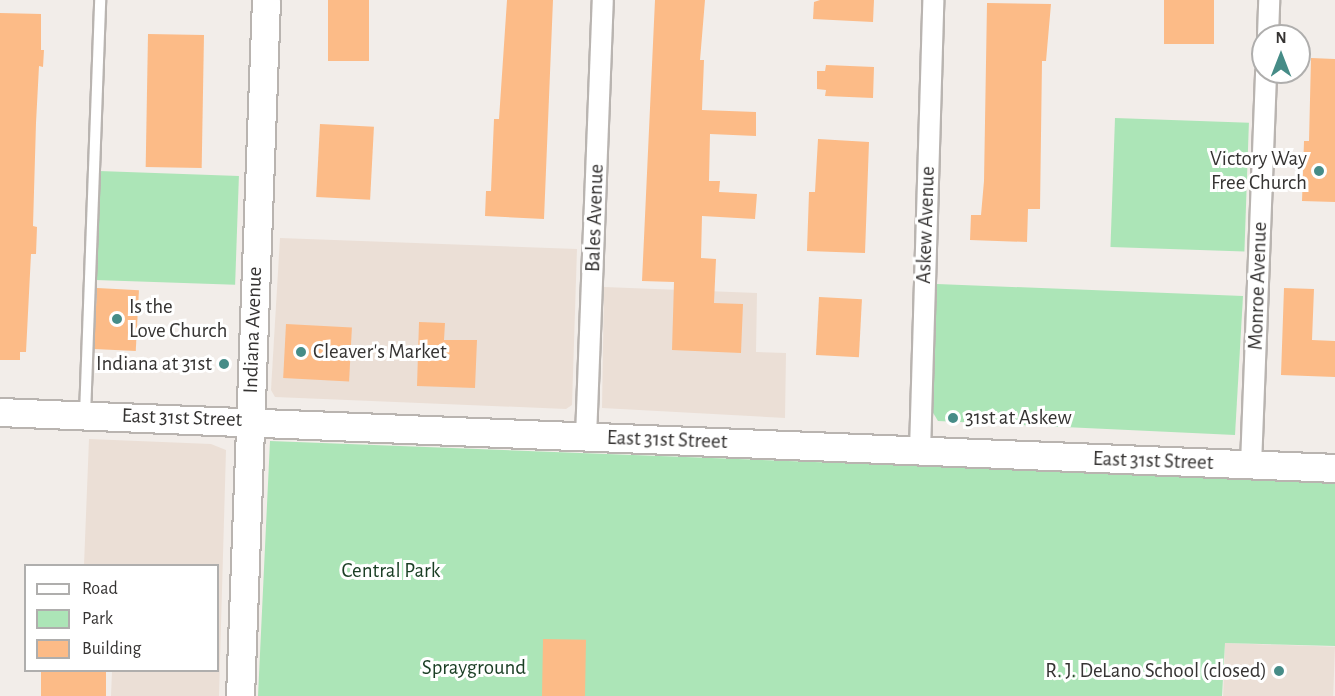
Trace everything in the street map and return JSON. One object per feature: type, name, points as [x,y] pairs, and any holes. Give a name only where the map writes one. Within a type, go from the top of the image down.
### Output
[{"type":"main road","name":"Indiana Avenue","points":[[240,696],[266,0]]},
{"type":"main road","name":"East 31st Street","points":[[0,412],[250,420],[586,437],[1335,468]]},
{"type":"street","name":"Bales Avenue","points":[[586,437],[603,0]]},
{"type":"street","name":"Askew Avenue","points":[[920,451],[933,0]]},
{"type":"street","points":[[1268,24],[1269,0]]},
{"type":"street","name":"Monroe Avenue","points":[[1251,465],[1266,84]]},
{"type":"lane","points":[[85,416],[100,0]]},
{"type":"shaded area","points":[[280,238],[577,249],[572,405],[566,409],[275,397],[271,390]]},
{"type":"shaded area","points":[[604,287],[757,293],[756,352],[786,353],[785,418],[602,408]]},
{"type":"shaded area","points":[[89,439],[211,444],[226,450],[219,696],[111,696],[112,672],[219,672],[219,564],[84,564]]},
{"type":"shaded area","name":"R. J. DeLano School (closed)","points":[[1225,643],[1335,647],[1333,696],[1223,696]]},
{"type":"green space","points":[[1115,118],[1249,123],[1244,252],[1110,247]]},
{"type":"green space","points":[[99,171],[239,176],[235,285],[95,280]]},
{"type":"green space","points":[[937,284],[1243,296],[1235,435],[938,421],[932,411]]},
{"type":"green space","name":"Central Park","points":[[270,441],[1335,482],[1335,646],[1225,643],[1222,696],[258,696]]},
{"type":"building","points":[[328,0],[369,0],[369,61],[328,61]]},
{"type":"building","points":[[507,0],[553,0],[544,219],[485,216],[486,191],[491,191],[494,119],[499,119]]},
{"type":"building","points":[[655,0],[705,0],[700,60],[704,60],[702,110],[756,112],[756,136],[710,134],[709,181],[720,181],[719,192],[757,194],[755,219],[702,216],[701,258],[716,259],[714,303],[743,304],[741,353],[672,350],[674,282],[642,281]]},
{"type":"building","points":[[874,0],[873,22],[813,19],[814,2]]},
{"type":"building","points":[[1164,0],[1214,0],[1214,44],[1164,44]]},
{"type":"building","points":[[987,3],[1051,4],[1046,61],[1042,61],[1040,209],[1028,209],[1027,242],[970,240],[971,215],[981,215],[984,181]]},
{"type":"building","points":[[0,13],[41,14],[41,50],[44,50],[43,67],[39,66],[36,123],[33,226],[37,227],[36,254],[31,254],[26,352],[20,352],[20,360],[0,360]]},
{"type":"building","points":[[148,34],[204,35],[202,168],[146,167]]},
{"type":"building","points":[[1311,58],[1335,59],[1335,202],[1302,201],[1304,141],[1309,141]]},
{"type":"building","points":[[826,65],[874,67],[873,98],[825,96],[826,90],[817,89],[817,71],[825,71]]},
{"type":"building","points":[[320,124],[374,127],[370,200],[316,197]]},
{"type":"building","points":[[818,139],[869,142],[865,253],[807,251],[809,192],[815,192]]},
{"type":"building","name":"Is the Love Church","points":[[97,288],[139,290],[136,351],[94,349]]},
{"type":"building","points":[[1284,288],[1314,289],[1312,340],[1335,341],[1335,377],[1281,375]]},
{"type":"building","points":[[819,297],[862,299],[859,357],[816,355]]},
{"type":"building","points":[[419,322],[445,323],[444,340],[477,340],[475,388],[417,386]]},
{"type":"building","points":[[286,324],[352,327],[349,381],[283,378]]},
{"type":"building","points":[[543,639],[586,640],[585,696],[542,696]]},
{"type":"building","points":[[41,672],[106,672],[106,696],[41,696]]},
{"type":"place","name":"Victory Way Free Church","points":[[1319,171]]},
{"type":"place","name":"Is the Love Church","points":[[117,319]]},
{"type":"place","name":"Cleaver's Market","points":[[301,352]]},
{"type":"place","name":"Indiana at 31st","points":[[224,364]]},
{"type":"place","name":"31st at Askew","points":[[953,418]]},
{"type":"place","name":"R. J. DeLano School (closed)","points":[[1279,671]]},
{"type":"park label","name":"Sprayground","points":[[474,668]]}]
